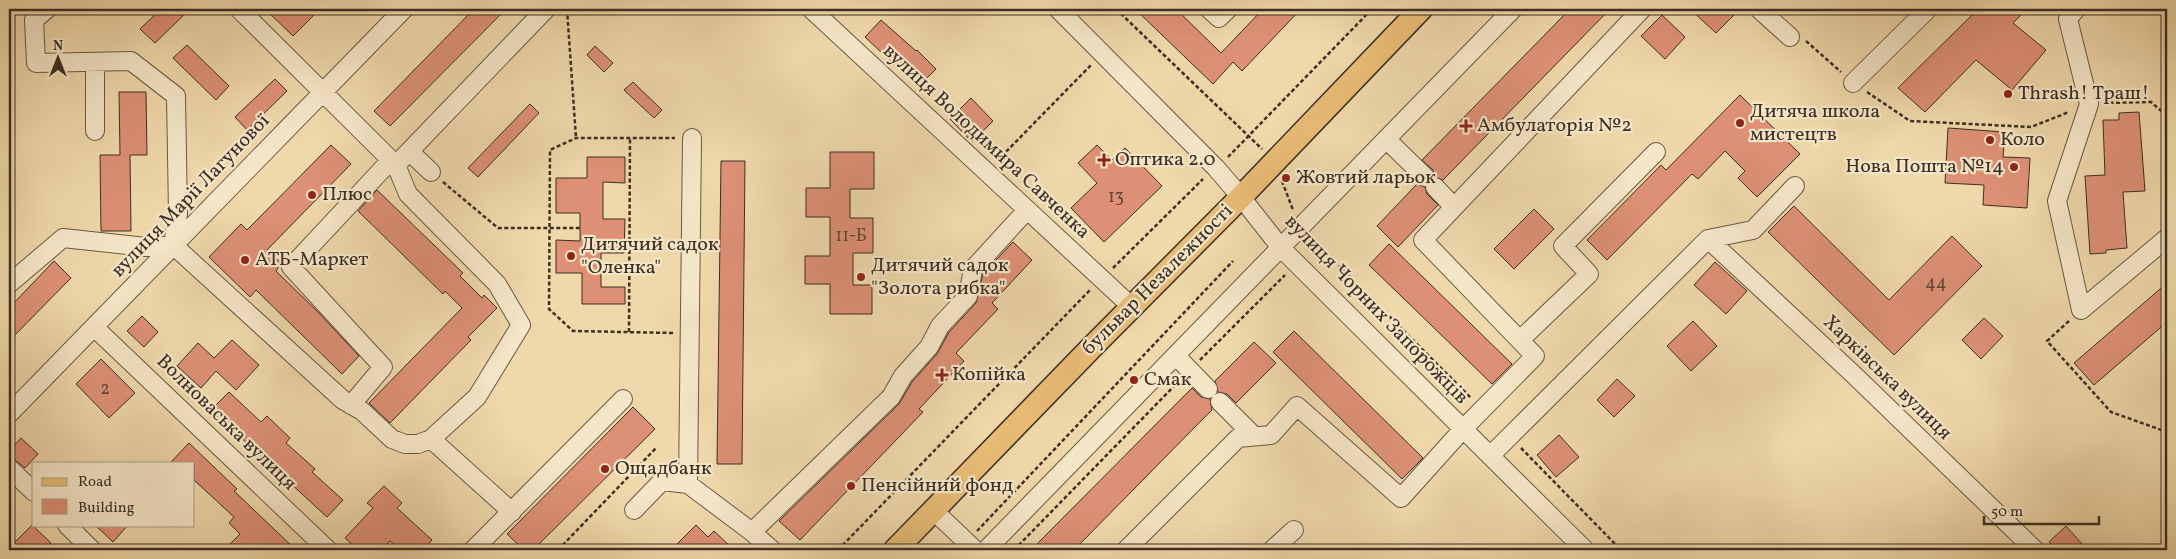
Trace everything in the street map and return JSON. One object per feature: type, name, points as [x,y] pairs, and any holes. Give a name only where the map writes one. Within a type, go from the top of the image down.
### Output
[{"type":"main road","name":"бульвар Незалежності","points":[[895,550],[1241,197],[1421,9]]},
{"type":"street","points":[[47,9],[34,20],[36,64],[132,61],[176,96],[178,214],[173,245]]},
{"type":"street","name":"вулиця Марії Лагунової","points":[[9,414],[404,9]]},
{"type":"street","points":[[351,405],[383,367],[290,267],[393,163],[410,152],[546,9]]},
{"type":"street","name":"вулиця Володимира Савченка","points":[[811,9],[985,173],[1132,307]]},
{"type":"street","name":"вулиця Чорних Запорожців","points":[[1058,9],[1216,168],[1280,248],[1585,550]]},
{"type":"street","points":[[1209,9],[1219,18],[1228,9]]},
{"type":"street","points":[[986,550],[1513,9]]},
{"type":"street","points":[[1126,550],[1238,438],[1271,435],[1298,406],[1401,498],[1463,429],[1535,356],[1423,240],[1642,9]]},
{"type":"street","points":[[1759,9],[1790,38]]},
{"type":"street","points":[[1853,83],[1928,9]]},
{"type":"street","points":[[2076,9],[2068,19],[2089,104],[2057,201],[2081,310],[2167,238]]},
{"type":"street","points":[[9,284],[63,238],[146,247],[173,245],[342,400],[362,411],[392,439],[405,444],[418,444],[431,439],[477,397],[521,325],[497,284],[408,194],[393,163],[321,92],[245,11]]},
{"type":"street","points":[[95,62],[95,130]]},
{"type":"street","points":[[688,484],[692,138]]},
{"type":"street","points":[[1386,140],[1454,207]]},
{"type":"street","points":[[410,152],[431,172]]},
{"type":"street","points":[[1520,340],[1589,274],[1563,246],[1656,152]]},
{"type":"street","points":[[1490,456],[1708,239],[1752,230],[1795,186]]},
{"type":"street","points":[[752,532],[891,397],[903,376],[930,346],[940,326],[968,296],[973,268],[1027,210]]},
{"type":"street","name":"Харківська вулиця","points":[[1708,239],[1853,374],[2035,550]]},
{"type":"street","name":"Волноваська вулиця","points":[[94,327],[328,550]]},
{"type":"street","points":[[1176,356],[1254,436]]},
{"type":"street","points":[[473,550],[624,399]]},
{"type":"street","points":[[431,439],[512,512]]},
{"type":"street","points":[[9,468],[32,490]]},
{"type":"street","points":[[634,510],[662,481],[688,484],[752,532],[772,550]]},
{"type":"street","points":[[933,510],[971,546]]},
{"type":"street","points":[[68,526],[92,550]]},
{"type":"street","points":[[1272,550],[1294,530]]},
{"type":"path","points":[[567,9],[576,138]]},
{"type":"path","points":[[1116,9],[1274,162],[1300,228],[1483,409]]},
{"type":"path","points":[[1790,38],[1803,38],[1853,83],[1910,121],[2031,127],[2089,104],[2151,102],[2167,116]]},
{"type":"path","points":[[985,173],[1103,54]]},
{"type":"path","points":[[690,334],[573,331],[549,309],[550,150],[576,138],[692,138]]},
{"type":"path","points":[[629,332],[630,138]]},
{"type":"path","points":[[431,172],[498,228],[580,228]]},
{"type":"path","points":[[971,546],[1233,261]]},
{"type":"path","points":[[1014,550],[1296,264]]},
{"type":"path","points":[[2081,310],[2047,341],[2111,412],[2167,432]]},
{"type":"path","points":[[1509,435],[1622,550]]},
{"type":"path","points":[[558,550],[656,448]]},
{"type":"building","points":[[161,9],[190,9],[155,43],[140,29]]},
{"type":"building","points":[[265,9],[320,9],[293,36]]},
{"type":"building","points":[[474,9],[506,9],[390,126],[374,111]]},
{"type":"building","points":[[1135,9],[1176,9],[1221,53],[1263,9],[1301,9],[1242,71],[1233,62],[1213,84]]},
{"type":"building","points":[[1570,9],[1610,9],[1443,180],[1435,177],[1433,170],[1422,160]]},
{"type":"building","points":[[1690,9],[1740,9],[1716,33]]},
{"type":"building","points":[[1978,9],[2027,9],[2013,23],[2046,50],[2012,90],[1976,60],[1925,112],[1898,88]]},
{"type":"building","points":[[1662,15],[1685,37],[1665,59],[1641,36]]},
{"type":"building","points":[[881,20],[917,50],[936,69],[918,87],[865,37]]},
{"type":"building","points":[[187,45],[229,86],[216,100],[173,58]]},
{"type":"building","points":[[595,46],[613,63],[604,72],[587,55]]},
{"type":"building","points":[[275,79],[287,91],[247,130],[235,117]]},
{"type":"building","points":[[633,82],[662,110],[654,118],[624,90]]},
{"type":"building","points":[[119,92],[146,92],[147,155],[130,155],[131,231],[101,231],[100,155],[120,155]]},
{"type":"building","name":"Дитяча школа мистецтв","points":[[1740,95],[1800,154],[1757,197],[1738,178],[1745,171],[1725,151],[1698,179],[1692,174],[1607,260],[1587,240],[1661,165],[1666,170]]},
{"type":"building","points":[[971,98],[993,121],[972,142],[950,119]]},
{"type":"building","points":[[530,104],[539,113],[478,177],[468,168]]},
{"type":"building","points":[[2139,112],[2145,191],[2123,192],[2127,248],[2106,250],[2106,253],[2090,254],[2085,176],[2105,175],[2103,120],[2119,120],[2119,113]]},
{"type":"building","points":[[1948,128],[2005,132],[2003,157],[2030,158],[2027,208],[1983,205],[1984,185],[1945,183]]},
{"type":"building","points":[[331,145],[351,164],[267,250],[281,263],[276,271],[359,356],[342,374],[256,290],[250,297],[209,257],[241,224],[247,230]]},
{"type":"building","points":[[1097,145],[1112,160],[1125,148],[1162,186],[1104,242],[1071,208],[1097,183],[1078,163]]},
{"type":"building","points":[[830,152],[874,152],[874,189],[850,189],[850,218],[873,218],[873,253],[853,253],[853,285],[872,285],[872,314],[830,314],[830,284],[805,284],[805,256],[830,256],[830,217],[806,217],[806,188],[830,188]]},
{"type":"building","points":[[587,157],[625,157],[625,183],[603,182],[603,219],[625,219],[624,253],[601,253],[601,287],[625,287],[625,304],[582,304],[582,273],[556,273],[556,240],[580,241],[580,213],[556,213],[556,178],[587,178]]},
{"type":"building","points":[[721,161],[745,161],[742,464],[717,464]]},
{"type":"building","points":[[1417,184],[1425,187],[1427,194],[1438,205],[1398,247],[1377,226]]},
{"type":"building","points":[[377,190],[463,273],[460,276],[482,298],[484,295],[497,308],[468,337],[471,340],[390,423],[369,403],[462,308],[445,291],[443,294],[358,211]]},
{"type":"building","points":[[1794,206],[1889,300],[1952,236],[1982,266],[1894,355],[1768,232]]},
{"type":"building","points":[[1534,209],[1554,229],[1514,269],[1494,249]]},
{"type":"building","points":[[1013,242],[1032,260],[992,303],[998,309],[956,353],[964,361],[919,409],[923,412],[800,540],[779,521],[899,404],[912,382],[937,354],[949,332],[976,303],[983,274]]},
{"type":"building","points":[[1389,244],[1512,364],[1492,384],[1369,265]]},
{"type":"building","points":[[54,261],[71,278],[9,341],[9,308]]},
{"type":"building","points":[[1715,262],[1747,291],[1726,314],[1694,285]]},
{"type":"building","points":[[2167,283],[2167,322],[2094,385],[2074,363]]},
{"type":"building","points":[[142,316],[158,332],[144,347],[127,331]]},
{"type":"building","points":[[1984,318],[2003,336],[1981,359],[1962,340]]},
{"type":"building","points":[[1693,321],[1717,346],[1691,371],[1667,346]]},
{"type":"building","points":[[1294,331],[1423,458],[1402,479],[1273,352]]},
{"type":"building","points":[[232,340],[259,365],[236,390],[216,371],[201,388],[177,366],[198,343],[214,358]]},
{"type":"building","points":[[1254,342],[1276,363],[1236,403],[1227,394],[1218,392],[1215,381]]},
{"type":"building","points":[[101,359],[135,393],[109,418],[76,384]]},
{"type":"building","points":[[1617,379],[1635,396],[1614,417],[1597,400]]},
{"type":"building","points":[[1192,388],[1201,397],[1210,399],[1212,410],[1074,550],[1031,550]]},
{"type":"building","points":[[229,392],[261,422],[267,416],[290,438],[286,443],[315,469],[312,472],[343,500],[327,517],[211,410]]},
{"type":"building","points":[[633,407],[655,429],[533,550],[524,550],[507,534]]},
{"type":"building","points":[[1559,435],[1579,457],[1556,477],[1537,455]]},
{"type":"building","points":[[21,438],[38,454],[25,468],[9,455],[9,451]]},
{"type":"building","points":[[189,443],[237,489],[234,491],[296,550],[224,550],[240,534],[229,523],[234,517],[195,481],[195,462],[171,462]]},
{"type":"building","points":[[384,486],[402,503],[397,508],[432,540],[423,550],[400,550],[390,541],[381,550],[358,550],[345,538],[373,508],[367,503]]},
{"type":"building","points":[[32,525],[51,543],[45,550],[22,550],[14,543]]},
{"type":"building","points":[[696,525],[708,537],[714,531],[734,550],[683,550],[677,544]]},
{"type":"building","points":[[96,526],[127,526],[113,542]]},
{"type":"building","points":[[2066,526],[2083,545],[2077,550],[2058,550],[2049,542]]},
{"type":"place","name":"Thrash! Траш!","points":[[2008,94]]},
{"type":"place","name":"Дитяча школа мистецтв","points":[[1740,123]]},
{"type":"place","name":"Амбулаторія №2","points":[[1466,126]]},
{"type":"place","name":"Коло","points":[[1990,140]]},
{"type":"place","name":"Оптика 2.0","points":[[1104,160]]},
{"type":"place","name":"Нова Пошта №14","points":[[2014,167]]},
{"type":"place","name":"Жовтий ларьок","points":[[1286,178]]},
{"type":"place","name":"Плюс","points":[[312,195]]},
{"type":"place","name":"Дитячий садок \"Оленка\"","points":[[571,256]]},
{"type":"place","name":"АТБ-Маркет","points":[[245,260]]},
{"type":"place","name":"Дитячий садок \"Золота рибка\"","points":[[861,277]]},
{"type":"place","name":"Копійка","points":[[942,375]]},
{"type":"place","name":"Смак","points":[[1134,380]]},
{"type":"place","name":"Ощадбанк","points":[[605,469]]},
{"type":"place","name":"Пенсійний фонд","points":[[851,486]]}]
